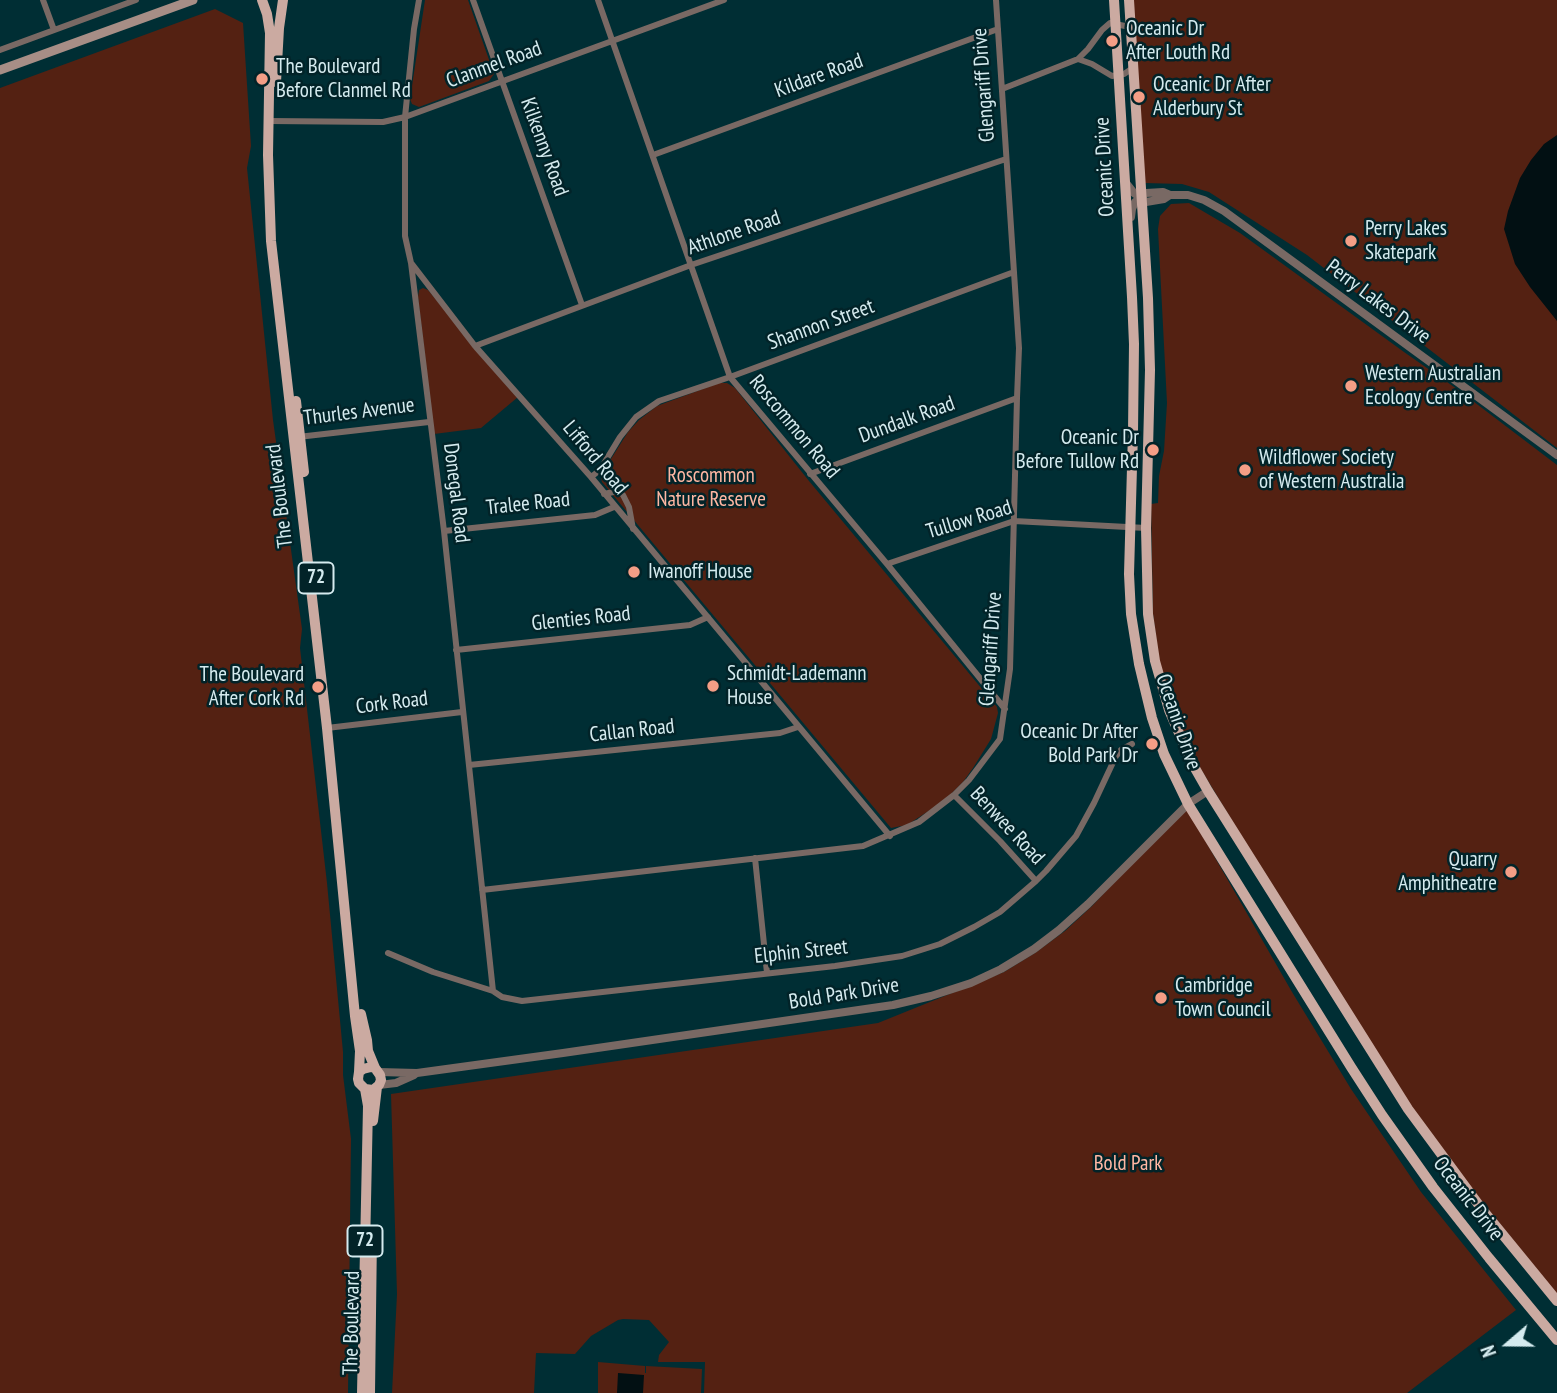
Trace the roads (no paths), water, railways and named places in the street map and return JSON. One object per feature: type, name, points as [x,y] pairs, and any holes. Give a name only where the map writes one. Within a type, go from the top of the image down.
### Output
[{"type":"main road","points":[[0,70],[193,0]]},
{"type":"main road","name":"The Boulevard","points":[[262,0],[270,33],[275,197],[297,437],[362,1020],[368,1051],[381,1080],[373,1123],[370,1393]]},
{"type":"main road","name":"The Boulevard","points":[[272,121],[283,0]]},
{"type":"main road","name":"Oceanic Drive","points":[[1114,0],[1134,344],[1129,575],[1131,614],[1145,696],[1164,754],[1188,804],[1382,1115],[1433,1187],[1557,1340]]},
{"type":"main road","name":"Oceanic Drive","points":[[1129,0],[1148,298],[1148,614],[1155,661],[1172,719],[1208,791],[1408,1109],[1481,1208],[1557,1301]]},
{"type":"main road","name":"The Boulevard","points":[[330,728],[353,1003],[360,1051],[358,1079],[365,1089],[368,1106],[362,1393]]},
{"type":"main road","points":[[359,1072],[366,1068],[377,1070]]},
{"type":"main road","points":[[365,1089],[373,1090],[378,1086]]},
{"type":"street","points":[[43,0],[54,30]]},
{"type":"street","points":[[0,50],[136,0]]},
{"type":"street","name":"Donegal Road","points":[[419,0],[405,117],[405,236],[411,263],[444,531],[493,991]]},
{"type":"street","name":"Kilkenny Road","points":[[473,0],[582,305]]},
{"type":"street","name":"Roscommon Road","points":[[598,0],[730,377],[1005,709]]},
{"type":"street","name":"Clanmel Road","points":[[272,121],[383,122],[405,117],[724,0]]},
{"type":"street","name":"Glengariff Drive","points":[[482,890],[863,846],[919,822],[969,780],[999,739],[1010,669],[1019,348],[996,0]]},
{"type":"street","points":[[1002,89],[1078,59],[1110,23],[1130,27]]},
{"type":"street","name":"Kildare Road","points":[[653,155],[998,29]]},
{"type":"street","points":[[1078,59],[1112,76],[1124,74],[1133,68]]},
{"type":"street","name":"Athlone Road","points":[[475,346],[691,265],[1006,159]]},
{"type":"street","points":[[1125,180],[1134,193],[1140,196],[1132,209],[1128,236]]},
{"type":"street","name":"Perry Lakes Drive","points":[[1140,196],[1156,192],[1188,195],[1224,211],[1557,454]]},
{"type":"street","name":"Lifford Road","points":[[411,263],[475,346],[590,477],[890,836]]},
{"type":"street","name":"Shannon Street","points":[[590,477],[600,470],[636,417],[659,401],[1014,272]]},
{"type":"street","name":"Dundalk Road","points":[[810,474],[1017,398]]},
{"type":"street","name":"Thurles Avenue","points":[[297,437],[429,422]]},
{"type":"street","points":[[604,494],[618,491],[623,495],[629,507],[633,529]]},
{"type":"street","name":"Tralee Road","points":[[444,531],[595,515],[614,507]]},
{"type":"street","name":"Tullow Road","points":[[887,564],[1014,521],[1146,528]]},
{"type":"street","name":"Glenties Road","points":[[456,650],[690,625],[708,617]]},
{"type":"street","name":"Cork Road","points":[[330,728],[462,712]]},
{"type":"street","name":"Callan Road","points":[[469,765],[780,733],[799,727]]},
{"type":"street","name":"Elphin Street","points":[[388,953],[433,972],[493,991],[502,997],[534,1001],[871,962],[902,956],[940,944],[994,916],[1036,881],[1076,835],[1085,822],[1116,756],[1132,744]]},
{"type":"street","name":"Bold Park Drive","points":[[377,1070],[417,1073],[564,1054],[893,1005],[971,983],[1034,949],[1059,930],[1188,804],[1208,791]]},
{"type":"street","name":"Benwee Road","points":[[954,794],[1036,881]]},
{"type":"street","points":[[755,858],[767,973]]},
{"type":"street","name":"Bold Park Drive","points":[[378,1086],[396,1083],[417,1073]]},
{"type":"place","name":"Oceanic Dr After Louth Rd","points":[[1112,41]]},
{"type":"place","name":"The Boulevard Before Clanmel Rd","points":[[262,79]]},
{"type":"place","name":"Oceanic Dr After Alderbury St","points":[[1139,97]]},
{"type":"place","name":"Perry Lakes Skatepark","points":[[1351,241]]},
{"type":"place","name":"Western Australian Ecology Centre","points":[[1351,386]]},
{"type":"place","name":"Oceanic Dr Before Tullow Rd","points":[[1153,450]]},
{"type":"place","name":"Wildflower Society of Western Australia","points":[[1245,470]]},
{"type":"place","name":"Iwanoff House","points":[[634,572]]},
{"type":"place","name":"Schmidt-Lademann House","points":[[713,686]]},
{"type":"place","name":"The Boulevard After Cork Rd","points":[[318,687]]},
{"type":"place","name":"Oceanic Dr After Bold Park Dr","points":[[1152,744]]},
{"type":"place","name":"Quarry Amphitheatre","points":[[1511,872]]},
{"type":"place","name":"Cambridge Town Council","points":[[1161,998]]},
{"type":"park label","name":"Roscommon Nature Reserve","points":[[711,488]]},
{"type":"park label","name":"Bold Park","points":[[1128,1164]]}]
